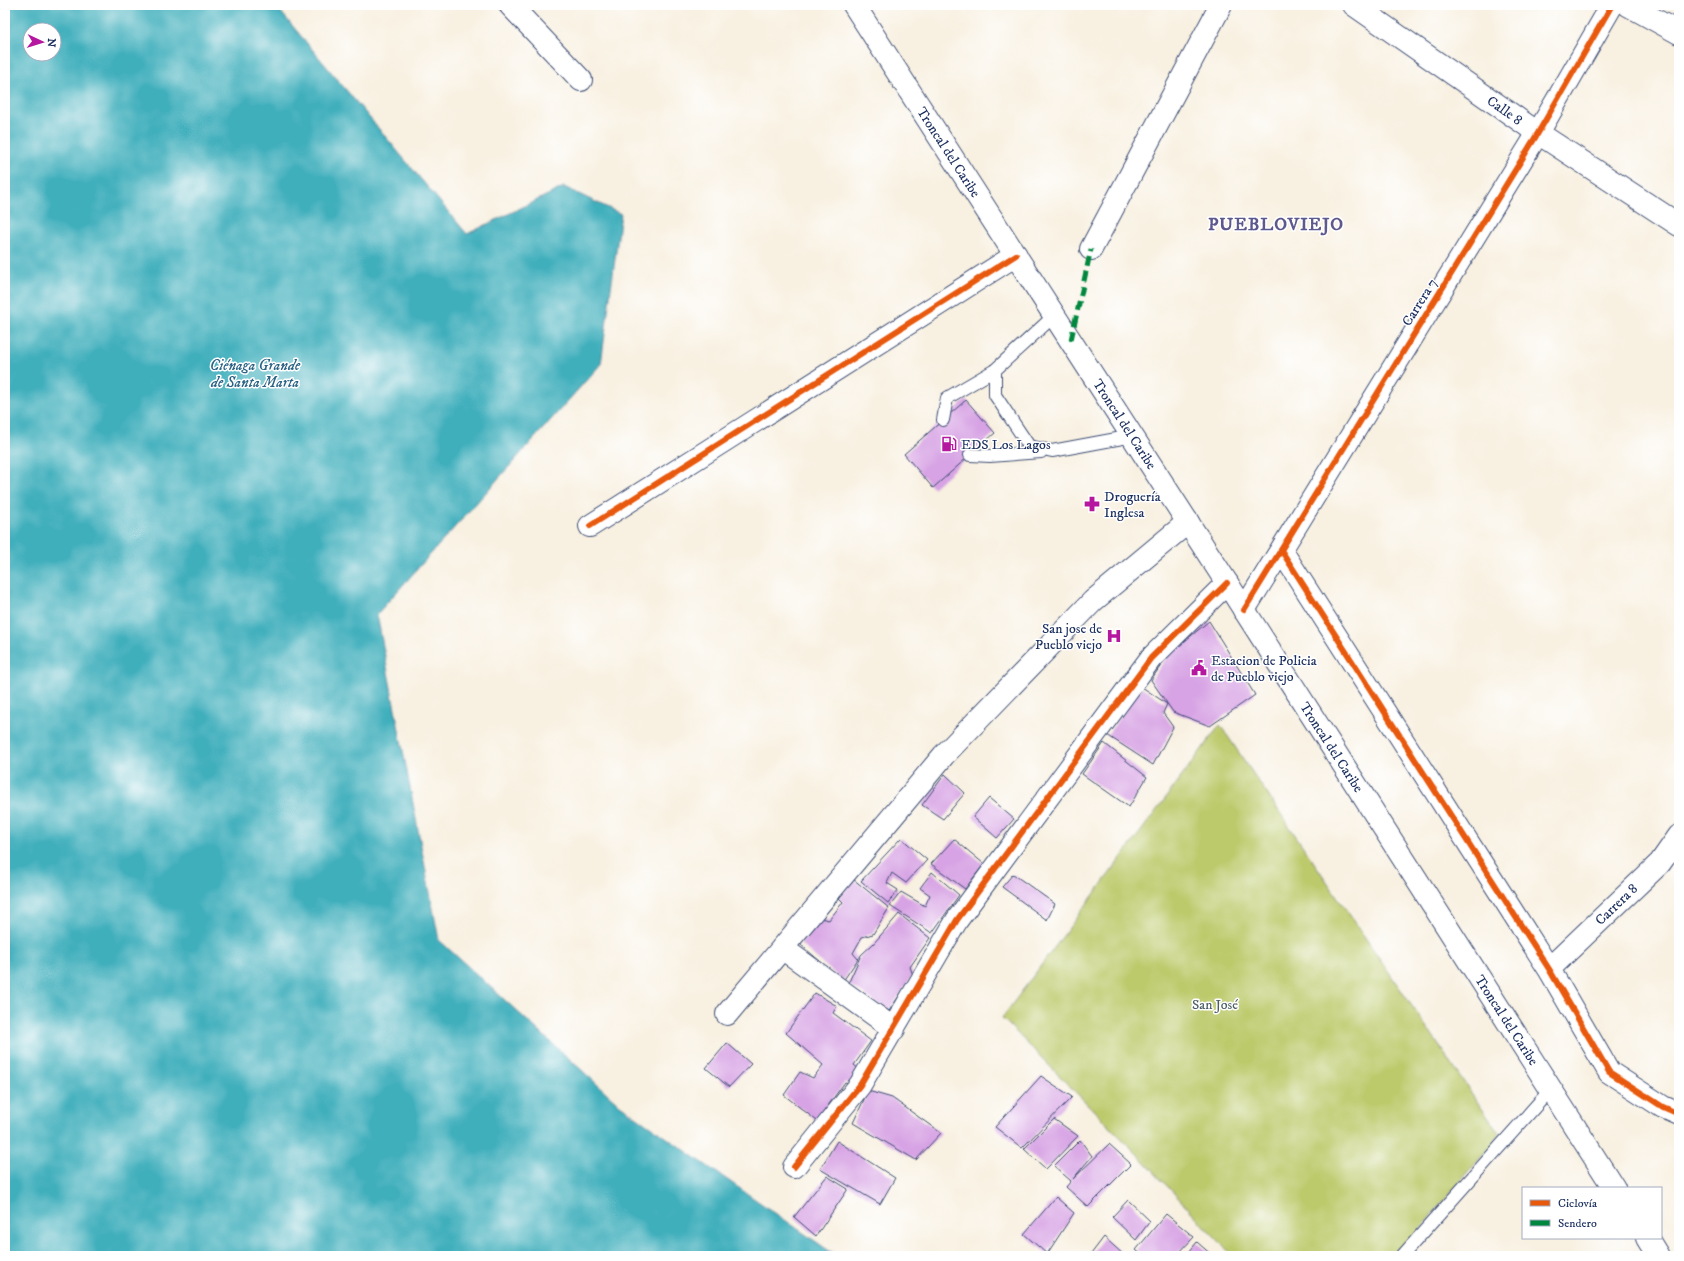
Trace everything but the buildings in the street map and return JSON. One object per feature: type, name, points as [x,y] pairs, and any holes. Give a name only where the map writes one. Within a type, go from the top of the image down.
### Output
[{"type":"main road","points":[[510,5],[581,80]]},
{"type":"main road","name":"Troncal del Caribe","points":[[854,5],[1227,582],[1613,1187]]},
{"type":"main road","points":[[1091,248],[1221,5]]},
{"type":"main road","name":"Calle 8","points":[[1354,5],[1538,133],[1679,225]]},
{"type":"main road","name":"Carrera 7","points":[[1244,610],[1538,133],[1612,5]]},
{"type":"main road","points":[[1628,5],[1679,33]]},
{"type":"main road","points":[[590,526],[1016,255]]},
{"type":"main road","points":[[727,1014],[944,755],[1093,601],[1188,522]]},
{"type":"main road","points":[[1281,550],[1549,969],[1609,1072],[1663,1106],[1679,1114]]},
{"type":"main road","points":[[794,1167],[860,1084],[894,1029],[957,920],[1151,658],[1227,582]]},
{"type":"main road","name":"Carrera 8","points":[[1549,969],[1660,863],[1679,836]]},
{"type":"main road","points":[[782,948],[894,1029]]},
{"type":"main road","points":[[1647,1239],[1658,1256]]},
{"type":"lane","points":[[943,420],[947,398],[995,370],[1055,315]]},
{"type":"lane","points":[[995,370],[995,395],[1029,446],[1052,451]]},
{"type":"lane","points":[[970,455],[990,456],[1052,451],[1133,436]]},
{"type":"lane","points":[[1402,1256],[1551,1088]]},
{"type":"green space","name":"San José","points":[[1220,725],[1500,1135],[1397,1256],[1233,1256],[1138,1155],[1002,1018]]},
{"type":"water","name":"Ciénaga Grande de Santa Marta","points":[[5,5],[275,5],[467,234],[564,187],[621,214],[601,364],[377,614],[439,940],[620,1105],[828,1250],[839,1256],[5,1256]]},
{"type":"marked path","points":[[1071,340],[1091,249]]},
{"type":"cycle path","points":[[1244,610],[1538,133],[1612,5]]},
{"type":"cycle path","points":[[590,526],[1016,255]]},
{"type":"cycle path","points":[[1281,550],[1549,969],[1609,1072],[1663,1107],[1679,1114]]},
{"type":"cycle path","points":[[794,1167],[860,1085],[957,920],[1151,658],[1227,583]]},
{"type":"place","name":"EDS Los Lagos","points":[[949,444]]},
{"type":"place","name":"Droguería Inglesa","points":[[1092,504]]},
{"type":"place","name":"San jose de Pueblo viejo","points":[[1114,636]]},
{"type":"place","name":"Estacion de Policia de Pueblo viejo","points":[[1199,668]]},
{"type":"district","name":"PUEBLOVIEJO","points":[[1276,224]]}]
